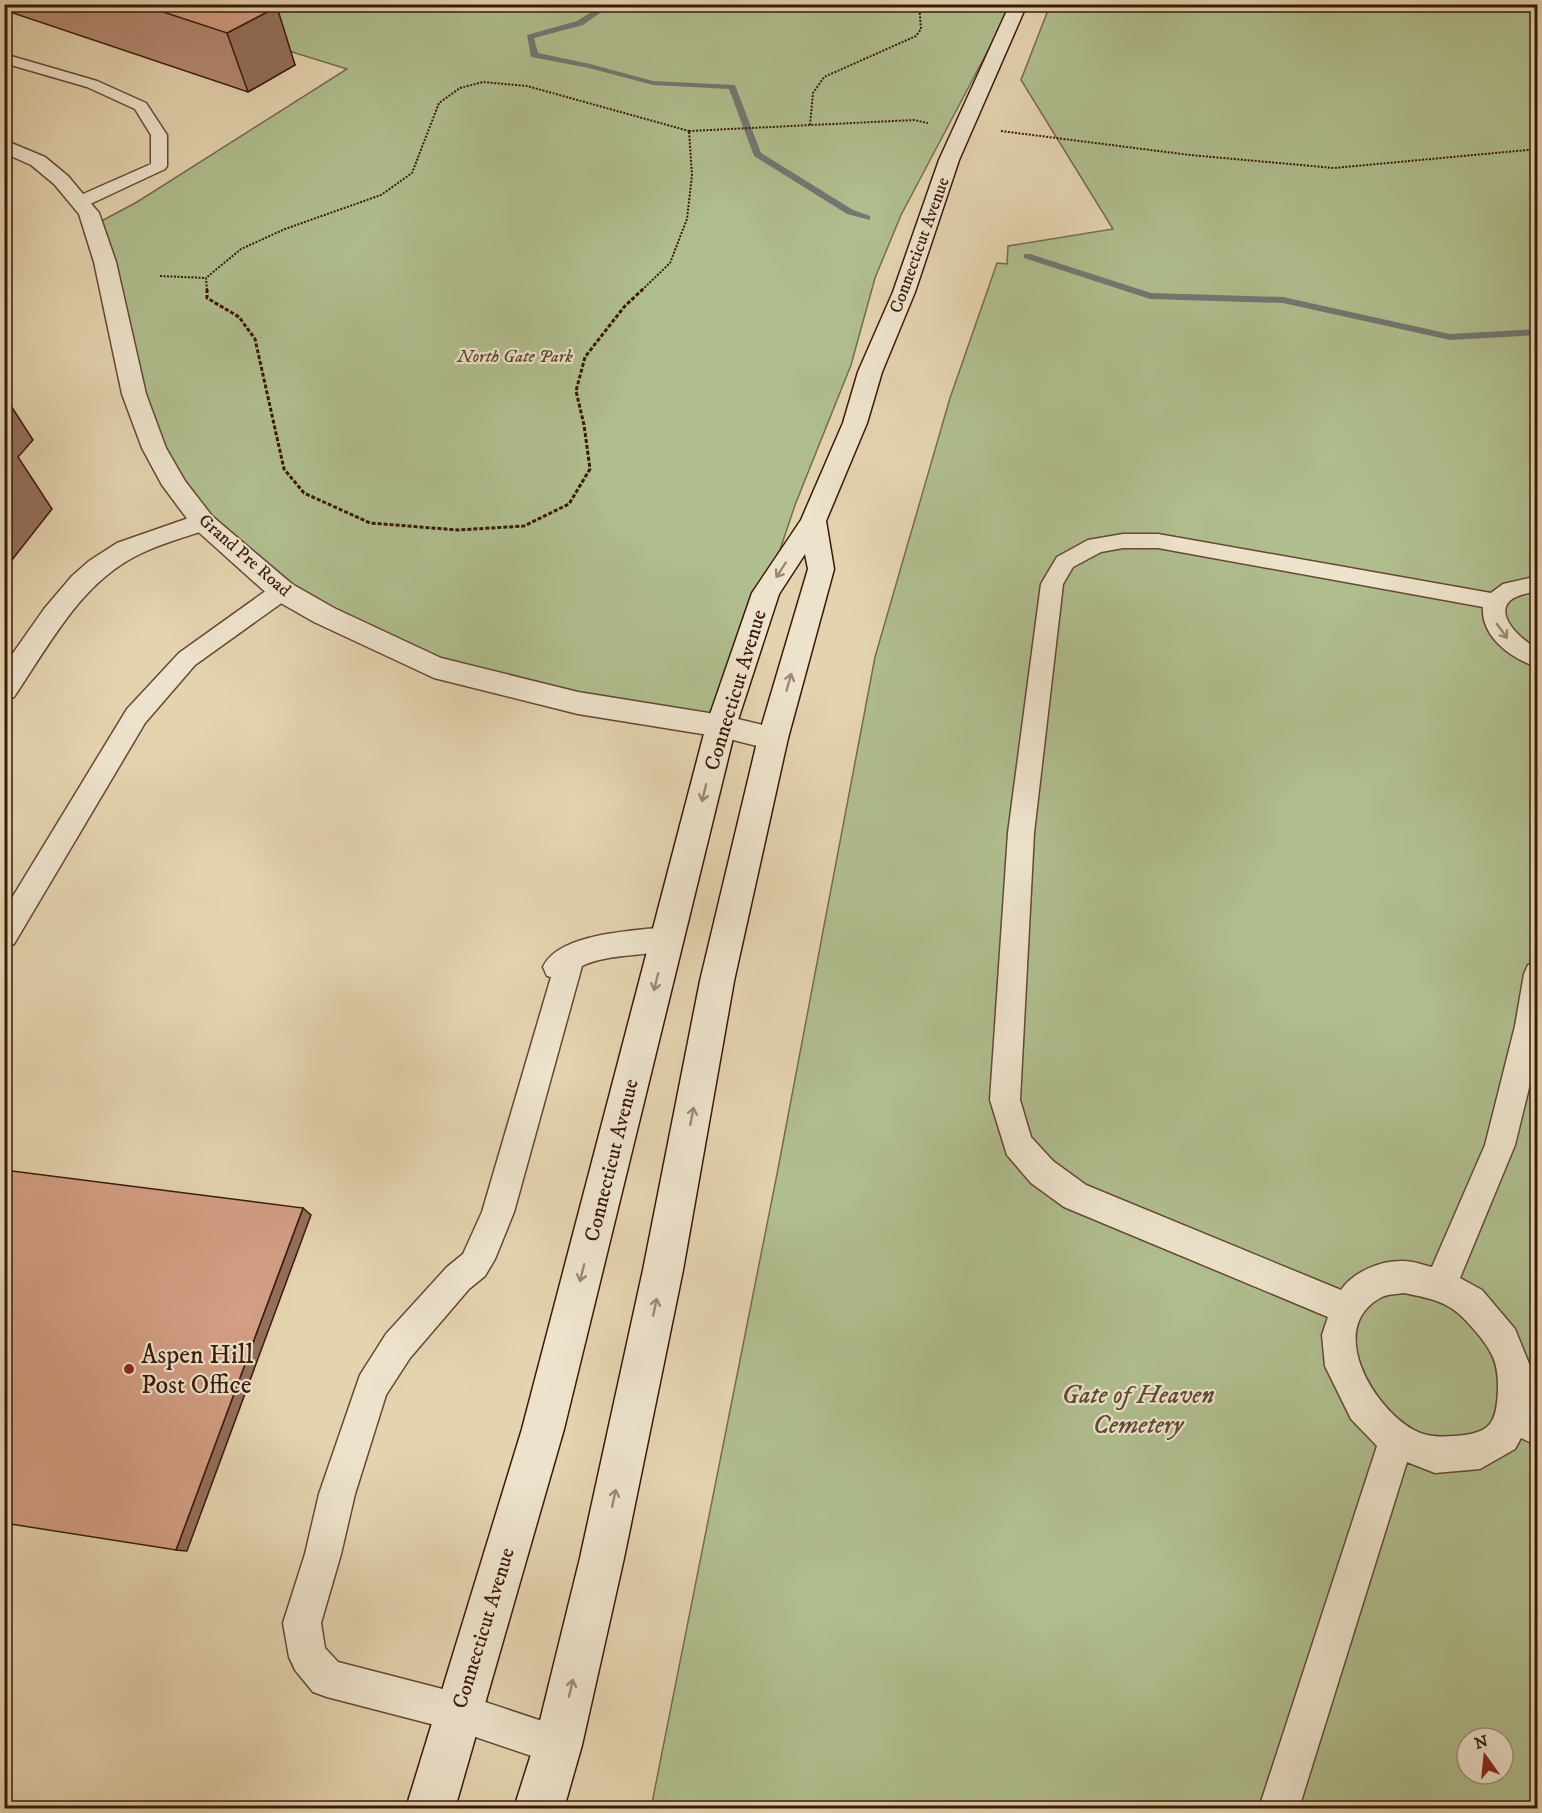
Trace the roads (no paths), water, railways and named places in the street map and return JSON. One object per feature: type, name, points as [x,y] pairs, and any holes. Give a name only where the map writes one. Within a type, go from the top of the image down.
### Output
[{"type":"main road","name":"Connecticut Avenue","points":[[430,1809],[543,1429],[721,726],[766,593],[813,521],[855,423],[870,372],[904,292],[949,160],[1019,4]]},
{"type":"main road","name":"Grand Pre Road","points":[[4,146],[38,161],[61,180],[80,201],[94,225],[142,420],[154,448],[175,485],[202,522],[282,591],[324,615],[434,667],[578,703],[721,726],[773,738]]},
{"type":"main road","points":[[539,1809],[558,1745],[602,1558],[649,1339],[717,981],[773,738],[821,569],[813,521]]},
{"type":"main road","points":[[4,689],[73,590],[115,556],[140,543],[202,522]]},
{"type":"lane","points":[[4,58],[92,84],[141,106],[159,135],[159,166],[80,201]]},
{"type":"lane","points":[[1347,1309],[1075,1196],[1042,1172],[1018,1145],[1005,1100],[1021,833],[1052,584],[1065,562],[1096,545],[1123,541],[1158,542],[1497,602]]},
{"type":"lane","points":[[1538,584],[1517,586],[1503,593],[1494,611],[1497,626],[1513,644],[1538,659]]},
{"type":"lane","points":[[4,936],[136,716],[187,659],[282,591]]},
{"type":"lane","points":[[558,1745],[458,1712],[327,1678],[308,1657],[302,1623],[340,1484],[372,1387],[398,1346],[458,1278],[474,1265],[484,1248],[498,1212],[571,956],[590,950],[667,939]]},
{"type":"lane","points":[[1441,1285],[1500,1145],[1529,1026],[1538,974]]},
{"type":"lane","points":[[1404,1277],[1441,1285],[1470,1302],[1503,1341],[1515,1371],[1526,1422],[1480,1452],[1436,1455],[1404,1444],[1363,1407],[1342,1366],[1339,1335],[1347,1309],[1356,1296],[1377,1281],[1404,1277]]},
{"type":"lane","points":[[1279,1809],[1397,1438]]},
{"type":"waterway","points":[[610,4],[580,23],[530,37],[534,55],[590,66],[653,83],[732,87],[757,154],[850,212],[867,218]]},
{"type":"waterway","points":[[1027,256],[1150,296],[1283,300],[1450,337],[1538,332]]},
{"type":"place","name":"Aspen Hill Post Office","points":[[129,1369]]},
{"type":"park label","name":"North Gate Park","points":[[515,356]]},
{"type":"park label","name":"Gate of Heaven Cemetery","points":[[1138,1409]]}]
